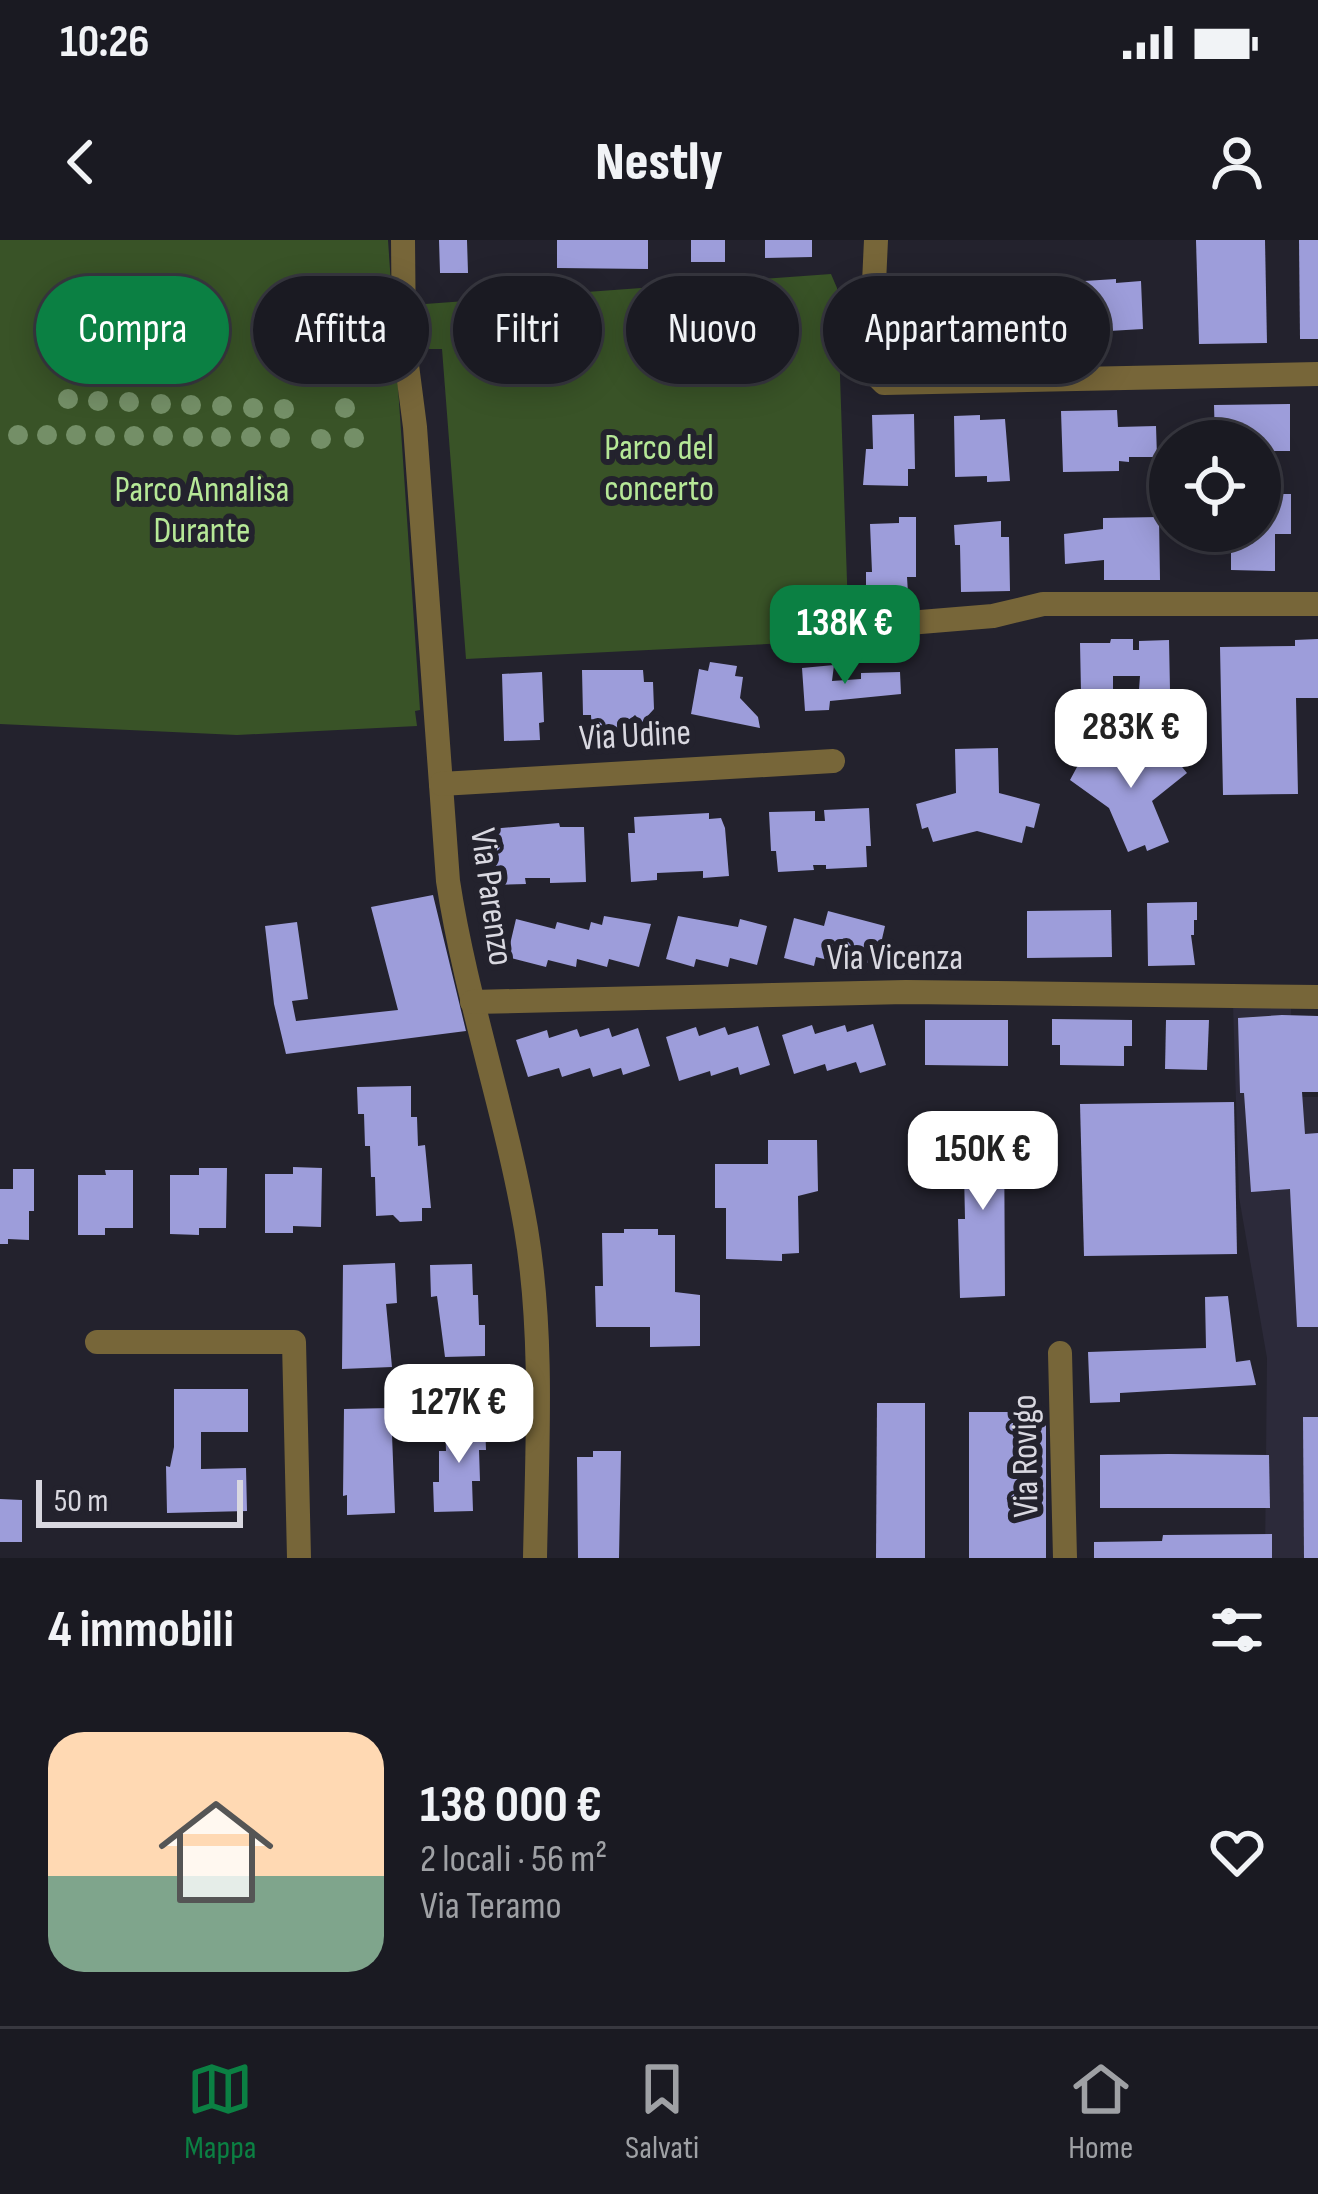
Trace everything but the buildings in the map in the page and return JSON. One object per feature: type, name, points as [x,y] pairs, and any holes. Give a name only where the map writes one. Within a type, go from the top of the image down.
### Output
[{"type":"street","name":"Via Parenzo","points":[[403,240],[404,342],[415,427],[448,881],[530,1254],[536,1391],[535,1558]]},
{"type":"street","points":[[876,240],[871,369],[884,383],[1318,374]]},
{"type":"street","points":[[848,628],[993,616],[1043,604],[1318,604]]},
{"type":"street","name":"Via Udine","points":[[441,784],[833,761]]},
{"type":"street","name":"Via Vicenza","points":[[472,1002],[906,992],[1318,998]]},
{"type":"street","points":[[97,1342],[294,1342],[298,1558]]},
{"type":"street","name":"Via Rovigo","points":[[1060,1353],[1065,1558]]},
{"type":"shaded area","points":[[1233,1005],[1291,1008],[1293,1097],[1318,1097],[1318,1558],[1265,1558],[1267,1358],[1239,1197]]},
{"type":"green space","name":"Parco Annalisa Durante","points":[[0,240],[388,240],[390,276],[253,276],[253,384],[398,384],[420,710],[415,711],[417,726],[237,735],[0,724]]},
{"type":"green space","name":"Parco del concerto","points":[[831,274],[832,276],[823,276],[823,384],[840,384],[849,640],[466,659],[442,349],[429,349],[429,304],[453,302],[453,384],[602,384],[602,291],[626,289],[626,384],[799,384],[799,276]]}]
